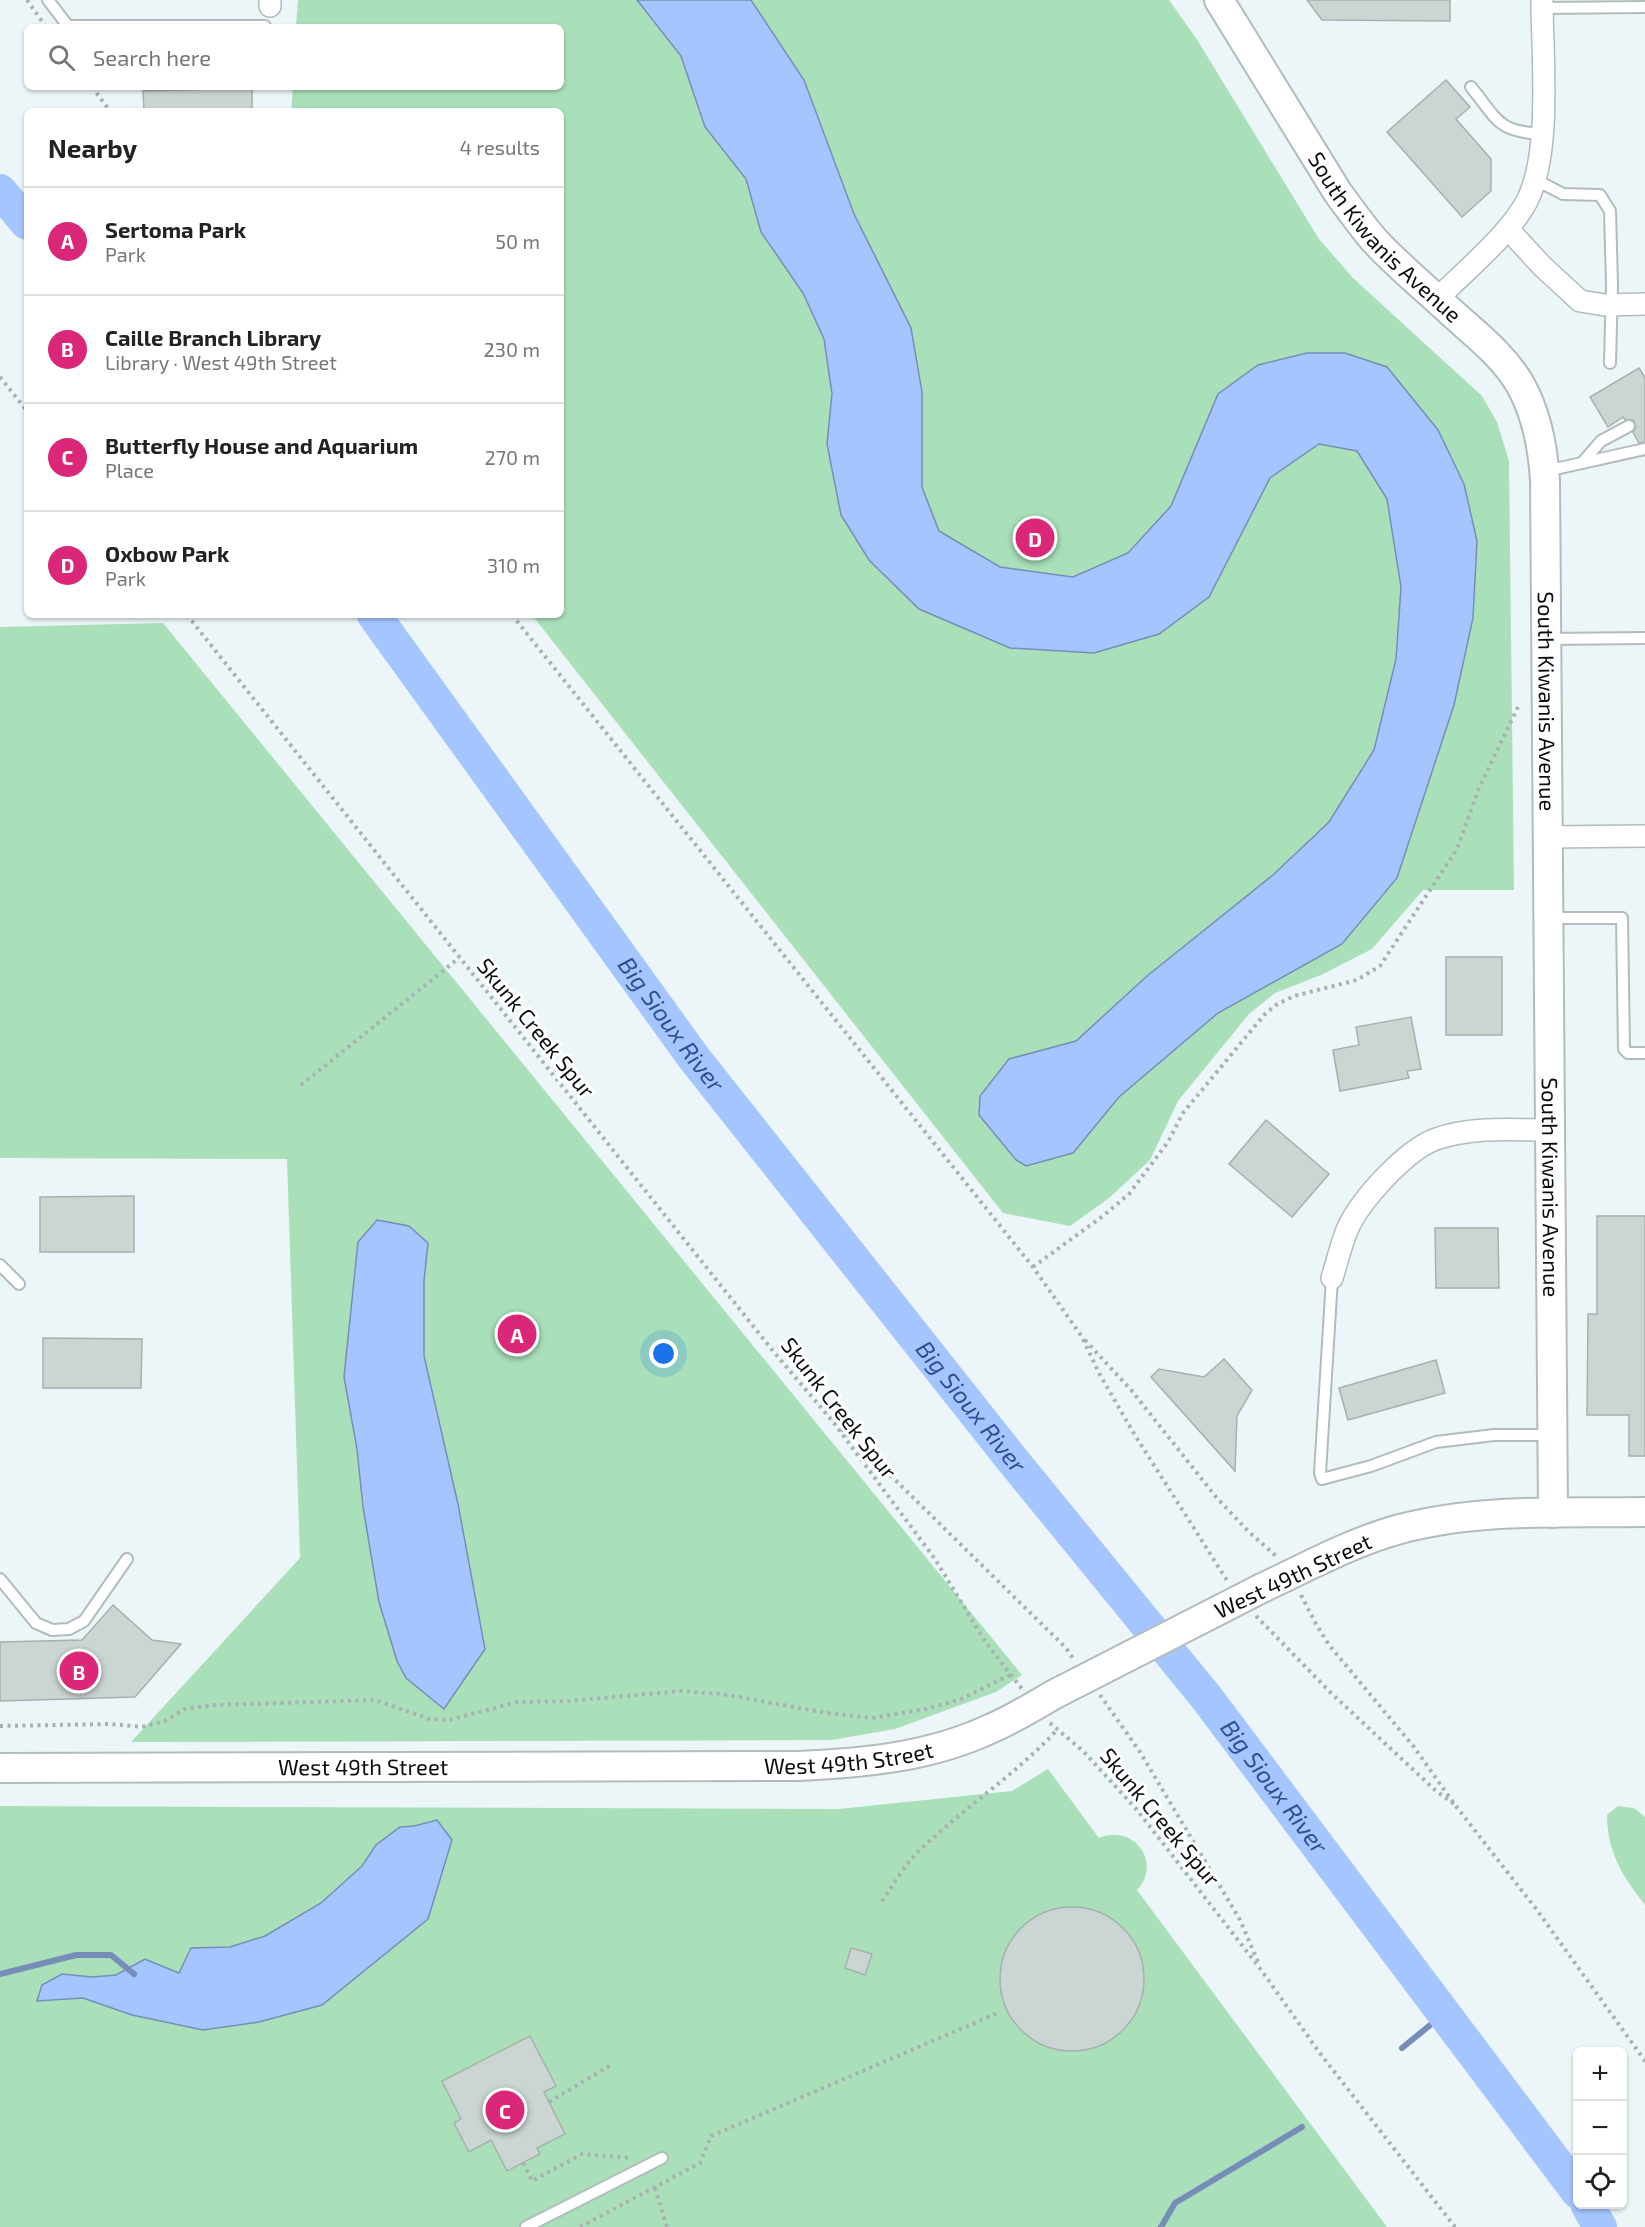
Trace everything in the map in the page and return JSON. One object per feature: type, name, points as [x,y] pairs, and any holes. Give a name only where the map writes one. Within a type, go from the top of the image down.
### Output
[{"type":"main road","name":"South Kiwanis Avenue","points":[[1219,0],[1338,193],[1357,219],[1374,240],[1492,349],[1510,369],[1521,385],[1538,427],[1544,472],[1552,1513]]},
{"type":"main road","name":"West 49th Street","points":[[0,1768],[774,1766],[853,1763],[925,1752],[991,1729],[1043,1701],[1258,1600],[1291,1574],[1362,1542],[1400,1530],[1469,1516],[1645,1512]]},
{"type":"street","points":[[1437,299],[1508,229],[1527,202],[1536,180],[1543,134],[1542,4]]},
{"type":"street","points":[[1508,229],[1580,301],[1610,305],[1645,304]]},
{"type":"street","points":[[1548,837],[1645,836]]},
{"type":"street","points":[[1332,1278],[1348,1227],[1359,1210],[1399,1162],[1417,1148],[1436,1139],[1460,1133],[1550,1130]]},
{"type":"lane","points":[[48,0],[67,24]]},
{"type":"lane","points":[[60,15],[61,0]]},
{"type":"lane","points":[[266,24],[270,3]]},
{"type":"lane","points":[[1542,4],[1645,7]]},
{"type":"lane","points":[[1471,87],[1503,127],[1522,133],[1543,134]]},
{"type":"lane","points":[[1536,180],[1563,194],[1600,195],[1610,211],[1612,285],[1610,363]]},
{"type":"lane","points":[[1581,463],[1600,441],[1629,426]]},
{"type":"lane","points":[[1544,472],[1645,449]]},
{"type":"lane","points":[[1546,639],[1645,638]]},
{"type":"lane","points":[[1549,918],[1622,918],[1624,1049],[1628,1053],[1645,1053]]},
{"type":"lane","points":[[0,1265],[19,1284]]},
{"type":"lane","points":[[1332,1278],[1320,1473],[1322,1479],[1371,1466],[1436,1442],[1494,1435],[1552,1435]]},
{"type":"lane","points":[[0,1579],[36,1623],[52,1630],[69,1629],[84,1621],[127,1559]]},
{"type":"lane","points":[[526,2227],[662,2158]]},
{"type":"path","points":[[27,0],[44,24]]},
{"type":"path","points":[[94,90],[108,108]]},
{"type":"path","points":[[0,376],[24,407]]},
{"type":"path","name":"Skunk Creek Spur","points":[[190,618],[765,1341],[834,1423],[935,1559],[986,1643],[1012,1674],[1043,1701],[1057,1730],[1084,1752],[1137,1810],[1262,1971],[1319,2052],[1455,2227]]},
{"type":"path","points":[[514,618],[1033,1267],[1082,1337],[1132,1391],[1216,1497],[1248,1531],[1271,1550],[1291,1574],[1329,1645],[1414,1747],[1455,1805],[1537,1911],[1645,2061]]},
{"type":"path","points":[[1033,1267],[1129,1194],[1168,1142],[1183,1113],[1264,1015],[1276,1005],[1294,996],[1357,980],[1380,966],[1457,849],[1479,788],[1518,707]]},
{"type":"path","points":[[301,1085],[459,958]]},
{"type":"path","points":[[1082,1337],[1133,1432],[1220,1572],[1233,1588]]},
{"type":"path","points":[[1258,1600],[1331,1693],[1435,1790],[1455,1805]]},
{"type":"path","points":[[0,1726],[111,1724],[142,1727],[165,1721],[184,1709],[214,1705],[375,1700],[430,1719],[449,1720],[517,1702],[567,1701],[682,1691],[722,1694],[827,1713],[872,1718],[926,1709],[961,1699],[1012,1674]]},
{"type":"path","points":[[882,1901],[922,1847],[999,1785],[1057,1730]]},
{"type":"path","points":[[580,2227],[700,2163],[711,2136],[998,2013]]},
{"type":"path","points":[[549,2102],[611,2065]]},
{"type":"path","points":[[523,2163],[532,2181],[582,2154],[626,2156],[650,2164]]},
{"type":"path","points":[[655,2188],[667,2227]]},
{"type":"green space","points":[[298,0],[1169,0],[1196,38],[1319,239],[1353,278],[1482,396],[1497,422],[1509,461],[1514,890],[1423,890],[1372,949],[1321,975],[1275,993],[1249,1014],[1178,1101],[1150,1160],[1109,1198],[1070,1226],[1003,1213],[534,618],[564,618],[564,108],[291,108],[293,90],[564,90],[564,24],[296,24]]},
{"type":"green space","points":[[163,623],[1022,1675],[996,1692],[895,1729],[832,1740],[131,1742],[300,1558],[287,1159],[0,1158],[0,627]]},
{"type":"green space","points":[[1048,1769],[1099,1838],[1111,1835],[1123,1836],[1133,1840],[1140,1848],[1147,1868],[1144,1879],[1137,1890],[1387,2227],[0,2227],[0,1806],[839,1809],[1012,1791]]},
{"type":"green space","points":[[1618,1806],[1634,1808],[1645,1817],[1645,1905],[1623,1874],[1610,1841],[1607,1815]]},
{"type":"water","points":[[637,0],[751,0],[804,80],[854,214],[911,328],[922,392],[922,487],[939,531],[1000,567],[1073,577],[1128,553],[1171,506],[1218,394],[1258,365],[1307,353],[1345,353],[1387,367],[1438,430],[1464,484],[1477,541],[1473,618],[1454,705],[1397,878],[1342,944],[1218,1013],[1119,1097],[1073,1153],[1026,1166],[1016,1160],[979,1115],[980,1096],[1009,1059],[1076,1041],[1147,976],[1273,875],[1329,822],[1374,750],[1396,659],[1401,587],[1387,499],[1357,451],[1319,444],[1270,478],[1209,597],[1159,634],[1094,653],[1010,648],[919,609],[869,560],[841,515],[827,444],[832,394],[824,339],[803,293],[761,232],[746,179],[705,127],[681,56]]},
{"type":"water","points":[[377,1220],[409,1226],[428,1243],[424,1281],[424,1356],[458,1504],[485,1649],[444,1709],[406,1678],[397,1661],[379,1602],[344,1377],[358,1242]]},
{"type":"water","points":[[437,1820],[452,1840],[428,1919],[322,2005],[259,2022],[203,2030],[132,2015],[83,1998],[37,2001],[42,1985],[62,1974],[92,1977],[116,1975],[145,1959],[179,1973],[191,1948],[230,1947],[265,1936],[321,1903],[362,1866],[376,1845],[400,1827]]},
{"type":"building","points":[[1307,0],[1450,0],[1450,21],[1322,20]]},
{"type":"building","points":[[1446,80],[1470,107],[1456,119],[1491,159],[1491,191],[1462,217],[1387,132]]},
{"type":"building","points":[[252,90],[252,108],[144,108],[143,91]]},
{"type":"building","points":[[1639,368],[1645,378],[1645,442],[1639,443],[1633,432],[1636,427],[1633,420],[1625,420],[1623,417],[1608,427],[1590,397]]},
{"type":"building","points":[[1446,957],[1502,957],[1502,1035],[1446,1035]]},
{"type":"building","points":[[1411,1017],[1421,1069],[1407,1071],[1409,1078],[1340,1091],[1333,1050],[1359,1045],[1356,1027]]},
{"type":"building","points":[[1266,1120],[1329,1174],[1292,1217],[1229,1164]]},
{"type":"building","points":[[134,1196],[134,1252],[40,1252],[40,1197]]},
{"type":"building","points":[[1597,1216],[1645,1216],[1645,1456],[1629,1456],[1629,1415],[1587,1415],[1588,1314],[1597,1314]]},
{"type":"building","points":[[1435,1228],[1498,1228],[1499,1288],[1436,1288]]},
{"type":"building","points":[[43,1338],[142,1339],[141,1388],[43,1388]]},
{"type":"building","points":[[1224,1359],[1252,1390],[1237,1416],[1235,1471],[1151,1377],[1159,1369],[1204,1377]]},
{"type":"building","points":[[1436,1360],[1445,1393],[1348,1420],[1339,1388]]},
{"type":"building","points":[[113,1605],[152,1640],[181,1644],[135,1697],[0,1701],[0,1642],[82,1640]]},
{"type":"building","points":[[1072,1907],[1100,1912],[1123,1928],[1139,1951],[1144,1979],[1139,2007],[1123,2030],[1100,2046],[1072,2051],[1044,2046],[1021,2030],[1005,2007],[1000,1979],[1005,1951],[1021,1928],[1044,1912]]},
{"type":"building","points":[[851,1948],[872,1954],[865,1975],[845,1968]]},
{"type":"building","points":[[530,2036],[556,2086],[544,2092],[565,2134],[537,2148],[540,2154],[507,2171],[491,2140],[469,2152],[454,2123],[461,2119],[442,2081]]},
{"type":"waterway","name":"Big Sioux River","points":[[0,191],[24,219]]},
{"type":"waterway","name":"Big Sioux River","points":[[376,618],[694,1058],[1010,1457],[1206,1697],[1573,2185]]},
{"type":"waterway","points":[[0,1974],[76,1955],[111,1955],[134,1974]]},
{"type":"waterway","points":[[1402,2048],[1445,2013]]},
{"type":"waterway","points":[[1161,2227],[1175,2203],[1302,2127]]},
{"type":"waterway","name":"Big Sioux River","points":[[1590,2209],[1600,2227]]},
{"type":"place","name":"Oxbow Park","points":[[1035,538]]},
{"type":"place","name":"Sertoma Park","points":[[517,1334]]},
{"type":"place","name":"Caille Branch Library","points":[[79,1671]]},
{"type":"place","name":"Butterfly House and Aquarium","points":[[505,2110]]}]
